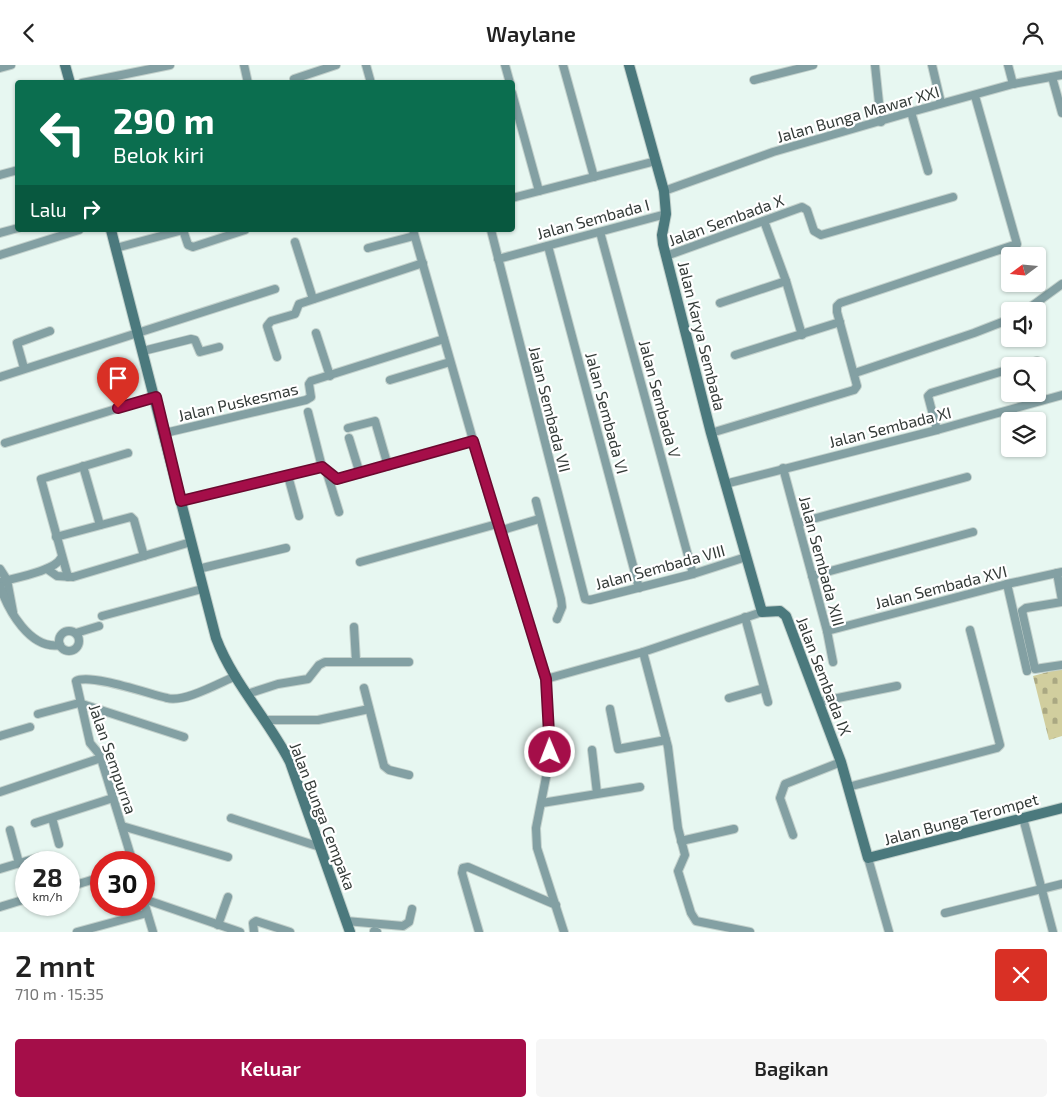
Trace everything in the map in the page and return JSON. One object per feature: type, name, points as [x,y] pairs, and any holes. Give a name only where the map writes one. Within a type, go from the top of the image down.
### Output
[{"type":"street","points":[[0,68],[11,65]]},
{"type":"street","points":[[65,65],[69,80]]},
{"type":"street","points":[[97,80],[170,65]]},
{"type":"street","points":[[244,65],[247,80]]},
{"type":"street","points":[[294,79],[336,65]]},
{"type":"street","points":[[366,65],[370,80]]},
{"type":"street","points":[[505,65],[509,80]]},
{"type":"street","points":[[563,65],[594,177]]},
{"type":"street","name":"Jalan Karya Sembada","points":[[629,65],[664,191],[666,214],[662,235],[666,256],[711,433],[762,612]]},
{"type":"street","points":[[754,80],[813,65]]},
{"type":"street","points":[[875,65],[881,122]]},
{"type":"street","points":[[932,65],[941,103]]},
{"type":"street","points":[[1008,65],[1013,84]]},
{"type":"street","name":"Jalan Bunga Mawar XXI","points":[[664,191],[773,152],[941,103],[975,96],[1013,84],[1062,75]]},
{"type":"street","points":[[1052,77],[1062,113]]},
{"type":"street","points":[[711,433],[849,393],[857,386],[840,323],[837,307],[840,303],[1017,244],[975,96]]},
{"type":"street","points":[[515,104],[539,191]]},
{"type":"street","points":[[911,112],[928,171]]},
{"type":"street","points":[[515,197],[656,161]]},
{"type":"street","points":[[0,175],[15,171]]},
{"type":"street","name":"Jalan Sembada X","points":[[666,256],[764,221],[789,210],[805,208],[814,231],[821,235],[953,197]]},
{"type":"street","name":"Jalan Sembada I","points":[[498,259],[666,214]]},
{"type":"street","points":[[764,221],[786,281],[802,335]]},
{"type":"street","points":[[0,233],[15,229]]},
{"type":"street","points":[[0,255],[73,232]]},
{"type":"street","name":"Jalan Bunga Cempaka","points":[[112,232],[156,397],[202,589],[220,649],[290,762],[350,932]]},
{"type":"street","points":[[116,248],[176,232]]},
{"type":"street","points":[[184,232],[188,245],[193,247],[239,232]]},
{"type":"street","name":"Jalan Sembada VII","points":[[491,232],[582,595]]},
{"type":"street","name":"Jalan Sembada V","points":[[600,232],[692,574]]},
{"type":"street","points":[[368,248],[413,233],[498,528],[546,679],[550,752],[536,829],[537,847],[564,932]]},
{"type":"street","points":[[295,242],[314,299]]},
{"type":"street","name":"Jalan Sembada VI","points":[[548,246],[639,588]]},
{"type":"street","points":[[277,357],[268,323],[295,314],[299,304],[423,263]]},
{"type":"street","points":[[720,303],[786,281]]},
{"type":"street","points":[[1037,302],[1062,284]]},
{"type":"street","points":[[0,377],[137,331],[275,289]]},
{"type":"street","points":[[855,373],[1001,322]]},
{"type":"street","points":[[735,355],[840,323]]},
{"type":"street","points":[[24,368],[17,343],[50,331]]},
{"type":"street","points":[[316,333],[330,376]]},
{"type":"street","points":[[144,351],[190,339],[195,340],[200,351],[219,347]]},
{"type":"street","name":"Jalan Puskesmas","points":[[165,433],[306,400],[311,397],[310,382],[444,339]]},
{"type":"street","points":[[390,380],[450,361]]},
{"type":"street","points":[[937,430],[928,396],[931,393],[1001,372]]},
{"type":"street","name":"Jalan Sembada XI","points":[[725,483],[937,430],[1062,395]]},
{"type":"street","points":[[5,443],[156,397]]},
{"type":"street","points":[[308,412],[324,470],[339,512]]},
{"type":"street","points":[[348,429],[375,421],[388,466]]},
{"type":"street","points":[[349,438],[360,474]]},
{"type":"street","points":[[181,501],[288,476],[324,470],[337,479],[473,441]]},
{"type":"street","points":[[68,577],[41,479],[128,453]]},
{"type":"street","points":[[83,466],[100,525]]},
{"type":"street","name":"Jalan Sembada XIII","points":[[783,468],[827,631],[833,662]]},
{"type":"street","points":[[288,476],[299,516]]},
{"type":"street","points":[[798,523],[967,477]]},
{"type":"street","points":[[536,501],[539,519],[561,599],[562,607],[557,619]]},
{"type":"street","points":[[56,537],[128,517],[134,519],[144,556]]},
{"type":"street","points":[[360,562],[539,519]]},
{"type":"street","points":[[812,576],[973,532]]},
{"type":"street","points":[[41,570],[68,577],[192,542]]},
{"type":"street","points":[[198,569],[286,549]]},
{"type":"street","points":[[3,581],[41,570],[59,562],[61,557]]},
{"type":"street","name":"Jalan Sembada VIII","points":[[582,595],[585,599],[590,600],[692,574],[746,557]]},
{"type":"street","points":[[0,569],[5,599]]},
{"type":"street","points":[[1059,573],[1062,601],[1026,608],[1022,611],[1035,669],[1062,665]]},
{"type":"street","name":"Jalan Sembada XVI","points":[[827,631],[1007,584],[1059,573]]},
{"type":"street","points":[[1007,584],[1027,671]]},
{"type":"street","points":[[0,586],[13,614],[21,625],[39,641],[53,646],[60,645],[66,650],[75,649],[79,641],[76,633]]},
{"type":"street","points":[[102,616],[202,589]]},
{"type":"street","name":"Jalan Sembada IX","points":[[546,679],[643,652],[762,612],[780,611],[786,616],[841,762],[889,932]]},
{"type":"street","points":[[745,617],[768,702]]},
{"type":"street","points":[[60,645],[60,637],[65,632],[76,633],[99,626]]},
{"type":"street","points":[[354,627],[356,661]]},
{"type":"street","points":[[848,787],[997,748],[1000,745],[970,631]]},
{"type":"street","points":[[643,652],[666,740],[684,857],[678,871],[694,918],[696,921],[750,932]]},
{"type":"street","points":[[247,694],[278,684],[308,679],[322,663],[356,661],[409,662]]},
{"type":"street","name":"Jalan Sempurna","points":[[129,851],[101,758],[90,743],[79,703],[76,681],[82,679],[112,683],[174,700],[236,676]]},
{"type":"street","points":[[818,701],[897,685]]},
{"type":"street","points":[[364,688],[384,766],[389,770],[409,775]]},
{"type":"street","points":[[729,698],[764,688]]},
{"type":"street","points":[[38,714],[79,703],[184,737]]},
{"type":"street","points":[[265,720],[318,720],[369,709]]},
{"type":"street","points":[[610,709],[618,749],[666,740]]},
{"type":"street","points":[[0,736],[30,727]]},
{"type":"street","points":[[592,750],[597,793]]},
{"type":"street","points":[[0,792],[101,758]]},
{"type":"street","points":[[793,835],[780,798],[785,784],[841,762]]},
{"type":"street","points":[[542,803],[640,787]]},
{"type":"street","points":[[35,823],[113,798]]},
{"type":"street","name":"Jalan Bunga Terompet","points":[[868,858],[1062,808]]},
{"type":"street","points":[[52,818],[59,844]]},
{"type":"street","points":[[231,818],[320,847]]},
{"type":"street","points":[[1023,818],[1053,932]]},
{"type":"street","points":[[122,826],[228,857]]},
{"type":"street","points":[[681,841],[734,829]]},
{"type":"street","points":[[10,830],[16,851]]},
{"type":"street","points":[[0,869],[15,864]]},
{"type":"street","points":[[479,932],[462,873],[464,868],[468,867],[556,905]]},
{"type":"street","points":[[945,913],[1062,884]]},
{"type":"street","points":[[218,925],[228,897]]},
{"type":"street","points":[[0,907],[15,902]]},
{"type":"street","points":[[155,905],[240,932]]},
{"type":"street","points":[[346,921],[403,926],[409,922],[412,909]]},
{"type":"street","points":[[77,932],[137,916]]},
{"type":"street","points":[[148,916],[153,932]]},
{"type":"street","points":[[254,932],[253,923],[256,921],[290,932]]},
{"type":"green space","points":[[1062,668],[1062,736],[1049,740],[1033,676]]},
{"type":"route","points":[[118,408],[156,397],[181,501],[322,467],[333,478],[337,479],[473,441],[499,531],[546,679],[550,720],[550,752]]}]
